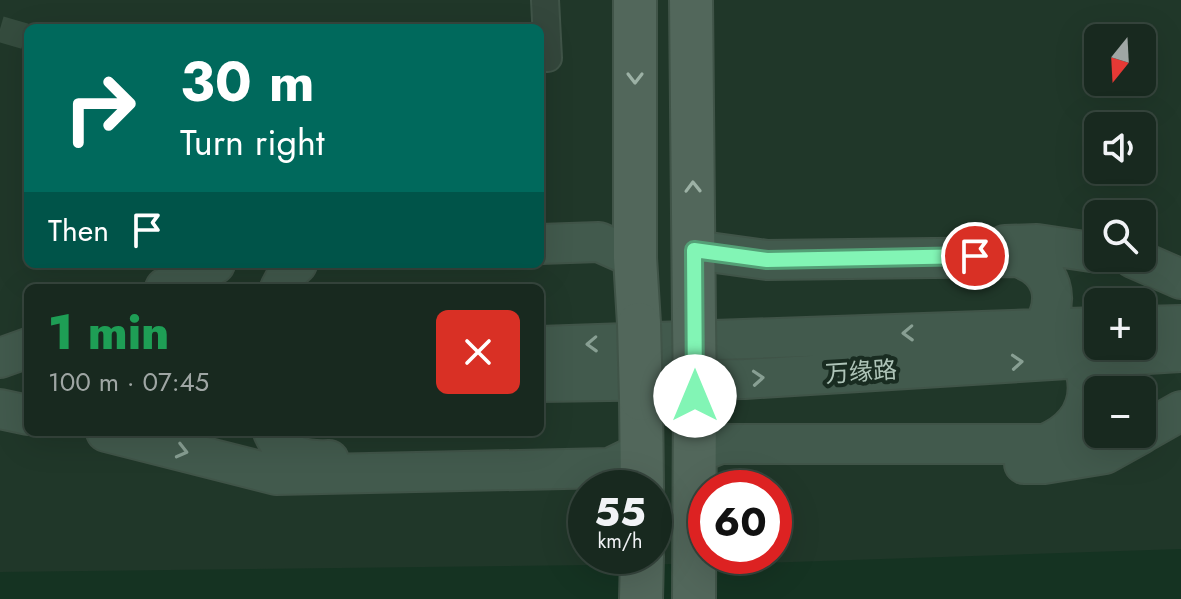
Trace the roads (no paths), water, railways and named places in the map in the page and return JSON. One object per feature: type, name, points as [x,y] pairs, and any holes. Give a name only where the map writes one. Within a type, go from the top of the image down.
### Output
[{"type":"main road","points":[[635,0],[635,258],[643,470]]},
{"type":"main road","points":[[691,0],[694,599]]},
{"type":"main road","points":[[544,244],[599,242],[635,258]]},
{"type":"main road","points":[[694,250],[1037,244],[1084,251]]},
{"type":"main road","points":[[694,250],[767,260],[1017,257],[1039,268],[1052,290],[1053,304],[1042,329]]},
{"type":"main road","points":[[544,263],[598,264],[635,258]]},
{"type":"main road","points":[[173,284],[207,268]]},
{"type":"main road","points":[[1156,268],[1181,279]]},
{"type":"main road","points":[[1156,326],[1181,325]]},
{"type":"main road","name":"万缘路","points":[[544,346],[1042,329],[1084,340]]},
{"type":"main road","name":"万缘路","points":[[544,382],[745,379],[1084,343]]},
{"type":"main road","points":[[0,358],[24,349]]},
{"type":"main road","name":"万缘路","points":[[1156,349],[1181,352]]},
{"type":"main road","points":[[695,468],[720,444],[1045,444],[1070,430],[1079,418],[1085,405],[1089,360]]},
{"type":"main road","points":[[0,371],[24,369]]},
{"type":"main road","points":[[0,392],[24,391]]},
{"type":"main road","points":[[0,409],[24,414]]},
{"type":"main road","points":[[1156,425],[1181,411]]},
{"type":"main road","points":[[122,436],[276,475],[621,470]]},
{"type":"main road","points":[[275,436],[282,448],[291,455],[311,461],[610,446],[638,470]]},
{"type":"main road","points":[[695,468],[721,464],[1044,464],[1105,454],[1116,448]]},
{"type":"main road","points":[[641,599],[642,574]]},
{"type":"street","points":[[544,58],[548,58],[545,0]]},
{"type":"tunnel","points":[[0,29],[24,36]]}]
